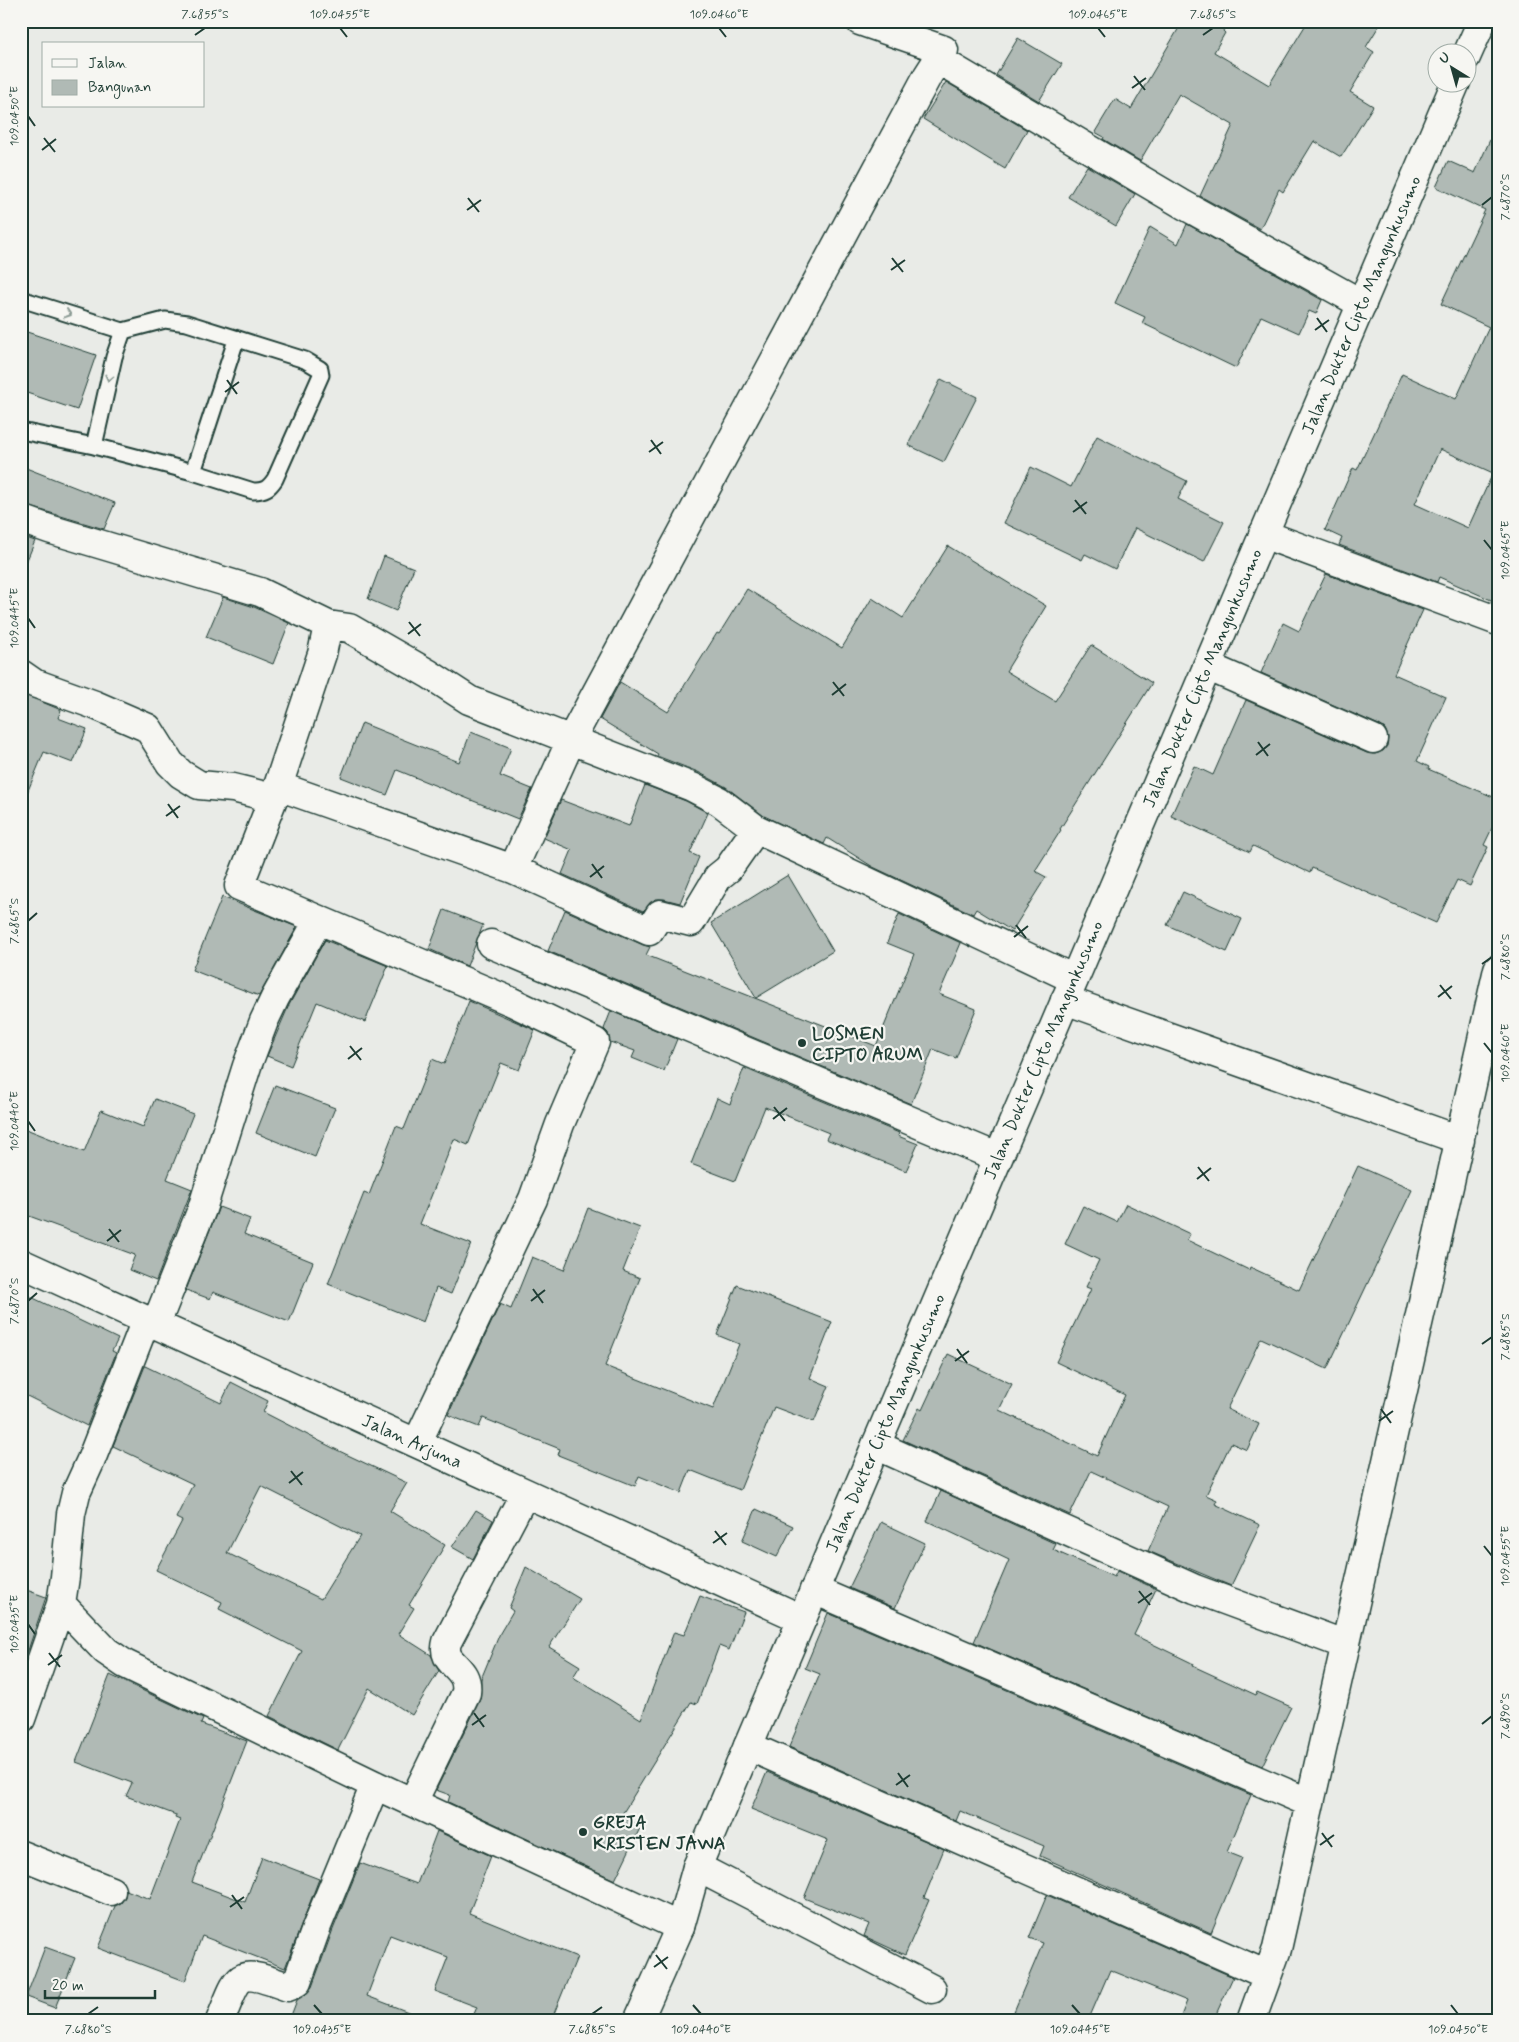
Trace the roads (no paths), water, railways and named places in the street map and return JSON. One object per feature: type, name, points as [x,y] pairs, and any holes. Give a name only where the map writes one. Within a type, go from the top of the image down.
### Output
[{"type":"street","points":[[513,868],[571,740],[866,189],[928,75],[944,50],[860,21]]},
{"type":"street","points":[[1473,42],[1482,21]]},
{"type":"street","points":[[939,60],[1184,205],[1362,304]]},
{"type":"street","name":"Jalan Dokter Cipto Mangunkusumo","points":[[638,2021],[680,1927],[697,1867],[748,1746],[1452,92]]},
{"type":"street","points":[[21,519],[260,592],[328,625],[349,628],[422,669],[469,700],[692,787],[719,801],[756,829],[1070,990],[1460,1140]]},
{"type":"street","points":[[1263,534],[1498,621]]},
{"type":"street","points":[[328,625],[322,654],[276,792],[239,886],[510,1001],[595,1042],[560,1124],[533,1199],[417,1443]]},
{"type":"street","points":[[1207,666],[1373,739]]},
{"type":"street","points":[[21,674],[34,683],[95,705],[148,728],[170,763],[181,774],[199,785],[276,792],[513,868],[649,931],[660,914],[691,922],[718,877],[728,869],[756,829]]},
{"type":"street","points":[[21,1719],[61,1604],[71,1514],[76,1493],[202,1209],[247,1066],[264,1021],[318,921]]},
{"type":"street","points":[[491,944],[998,1158]]},
{"type":"street","points":[[1251,2021],[1277,1949],[1498,969]]},
{"type":"street","name":"Jalan Arjuna","points":[[21,1263],[802,1620]]},
{"type":"street","points":[[876,1445],[1195,1589],[1346,1645]]},
{"type":"street","points":[[413,1802],[466,1693],[467,1682],[446,1655],[447,1642],[525,1493]]},
{"type":"street","points":[[814,1590],[1310,1803]]},
{"type":"street","points":[[61,1604],[106,1651],[126,1664],[375,1785],[680,1927]]},
{"type":"street","points":[[748,1746],[1267,1975]]},
{"type":"street","points":[[220,2021],[234,1986],[241,1978],[248,1975],[259,1976],[288,1987],[297,1982],[317,1926],[375,1785]]},
{"type":"street","points":[[21,1855],[111,1892]]},
{"type":"street","points":[[697,1867],[932,1989]]},
{"type":"lane","points":[[21,299],[122,331],[165,320],[187,324],[305,360],[320,369],[321,375],[275,479],[270,487],[262,491],[253,491],[193,472],[94,446],[21,431]]},
{"type":"lane","points":[[94,446],[114,357],[122,331]]},
{"type":"lane","points":[[193,472],[236,340]]},
{"type":"place","name":"LOSMEN CIPTO ARUM","points":[[802,1043]]},
{"type":"place","name":"GREJA KRISTEN JAWA","points":[[583,1832]]}]
